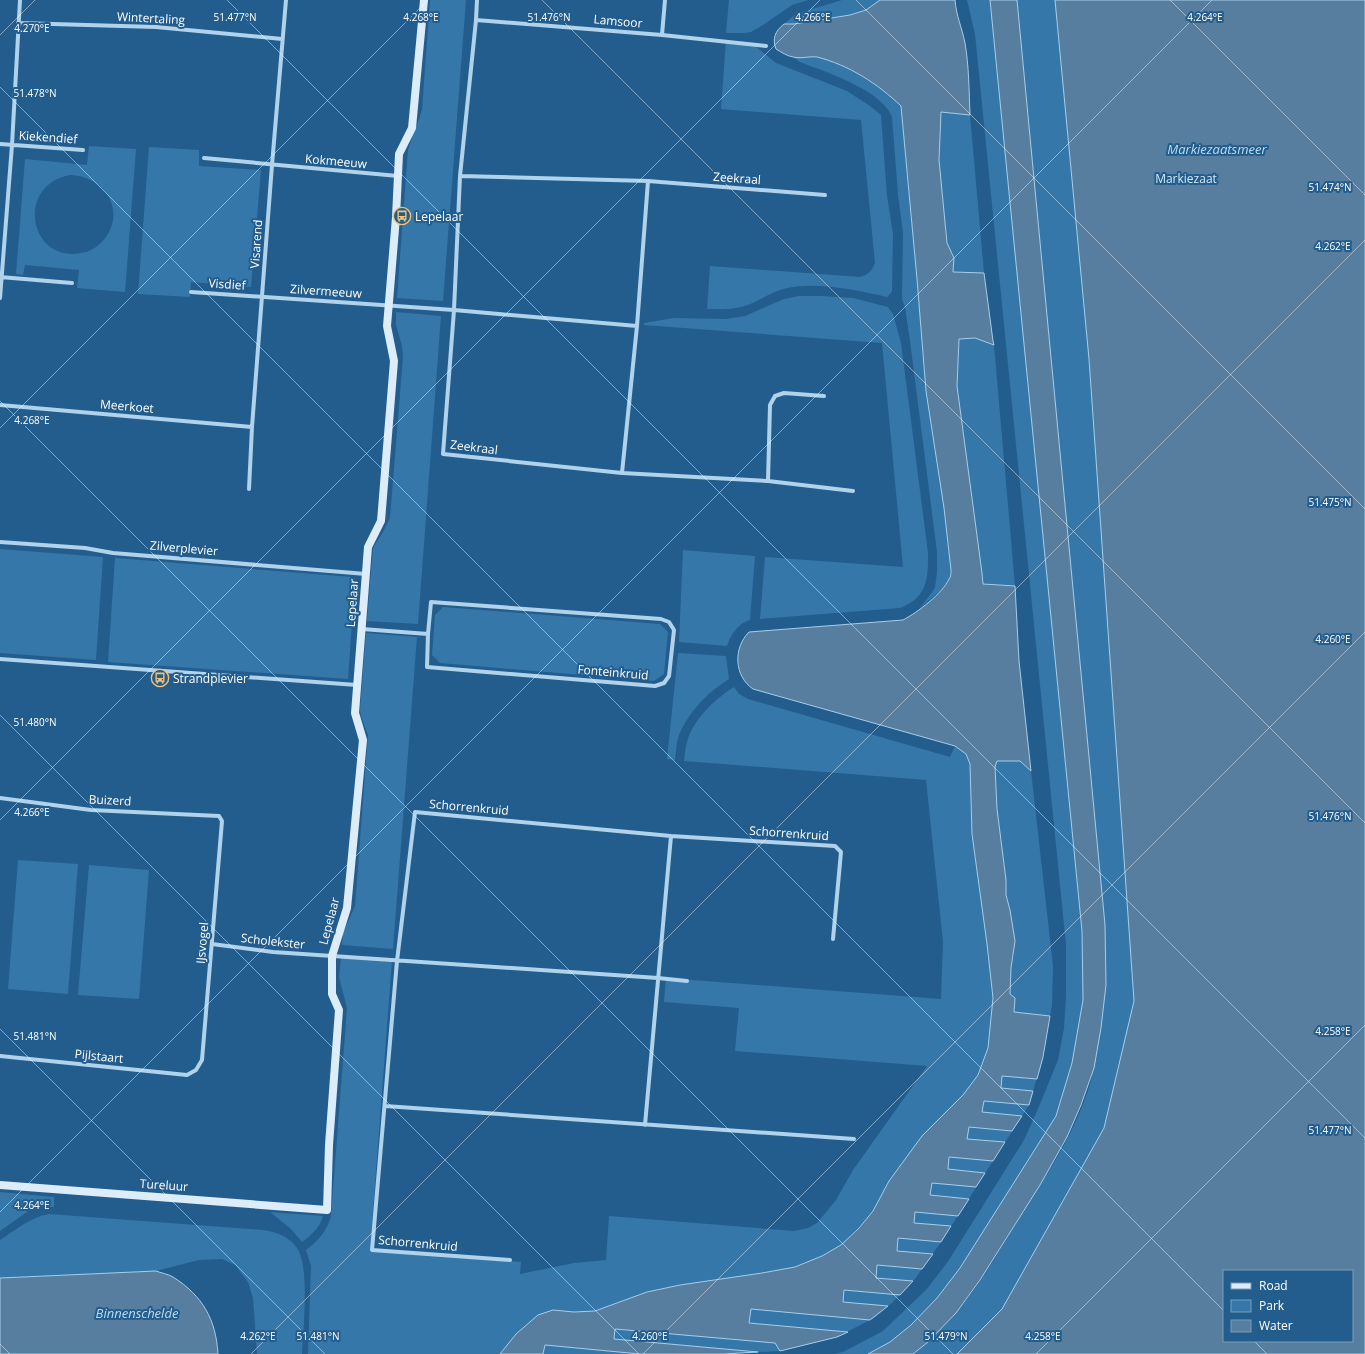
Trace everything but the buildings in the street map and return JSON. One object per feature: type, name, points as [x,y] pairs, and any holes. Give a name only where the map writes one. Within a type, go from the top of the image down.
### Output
[{"type":"street","points":[[0,298],[12,145],[20,0]]},
{"type":"street","name":"Visarend","points":[[250,489],[252,427],[286,0]]},
{"type":"street","name":"Lepelaar","points":[[327,1210],[329,1144],[339,1010],[332,994],[332,956],[347,908],[363,748],[363,740],[355,713],[368,547],[381,521],[382,514],[394,361],[387,326],[396,217],[399,154],[412,128],[424,0]]},
{"type":"street","points":[[460,176],[477,0]]},
{"type":"street","points":[[662,35],[665,0]]},
{"type":"street","name":"Lamsoor","points":[[476,20],[662,35],[766,46]]},
{"type":"street","name":"Wintertaling","points":[[18,23],[156,27],[282,39]]},
{"type":"street","name":"Kiekendief","points":[[0,144],[83,150]]},
{"type":"street","points":[[204,158],[272,165]]},
{"type":"street","name":"Kokmeeuw","points":[[272,165],[398,176]]},
{"type":"street","name":"Zeekraal","points":[[825,195],[648,181],[460,176],[454,310],[443,454],[622,473],[768,480],[853,491]]},
{"type":"street","points":[[622,473],[638,326],[648,181]]},
{"type":"street","points":[[1,277],[72,284]]},
{"type":"street","name":"Visdief","points":[[191,292],[262,296]]},
{"type":"street","name":"Zilvermeeuw","points":[[262,296],[389,306]]},
{"type":"street","points":[[389,306],[454,310],[638,326]]},
{"type":"street","points":[[768,480],[770,405],[775,396],[784,393],[824,396]]},
{"type":"street","name":"Meerkoet","points":[[0,405],[252,427]]},
{"type":"street","name":"Zilverplevier","points":[[0,542],[85,548],[121,553],[366,574]]},
{"type":"street","name":"Fonteinkruid","points":[[431,602],[661,619],[669,622],[674,630],[669,676],[664,683],[655,686],[427,666],[428,634],[431,602]]},
{"type":"street","points":[[362,629],[428,634]]},
{"type":"street","points":[[0,659],[357,686]]},
{"type":"street","name":"Buizerd","points":[[0,798],[92,810],[219,816]]},
{"type":"street","name":"Schorrenkruid","points":[[510,1260],[372,1250],[397,961],[415,812],[671,836],[835,846],[841,852],[833,939]]},
{"type":"street","name":"IJsvogel","points":[[196,1070],[202,1060],[216,878],[222,821],[219,816]]},
{"type":"street","points":[[645,1124],[671,836]]},
{"type":"street","name":"Scholekster","points":[[212,944],[273,952],[332,956]]},
{"type":"street","points":[[332,956],[687,981]]},
{"type":"street","name":"Pijlstaart","points":[[0,1056],[187,1075],[196,1070]]},
{"type":"street","points":[[385,1106],[854,1139]]},
{"type":"street","name":"Tureluur","points":[[0,1185],[327,1210]]},
{"type":"green space","points":[[430,0],[466,0],[443,301],[397,298],[408,150],[422,110]]},
{"type":"green space","points":[[729,0],[808,0],[792,5],[751,32],[726,33]]},
{"type":"green space","points":[[842,0],[880,0],[866,10],[850,15],[794,24],[784,24],[796,14]]},
{"type":"green space","name":"Markiezaatsmeer","points":[[967,0],[1365,0],[1365,1354],[914,1354],[955,1314],[974,1290],[1044,1179],[1072,1129],[1087,1094],[1092,1076],[1082,1007],[1072,1063],[1056,1116],[960,1268],[937,1298],[911,1325],[890,1342],[868,1354],[835,1354],[843,1352],[883,1331],[927,1289],[949,1260],[1024,1140],[1058,1060],[1064,1028],[1066,997],[1066,945],[975,34]]},
{"type":"green space","points":[[726,40],[755,46],[776,63],[847,91],[881,115],[887,196],[893,234],[892,291],[887,297],[834,287],[805,286],[780,290],[751,304],[737,308],[707,309],[710,266],[860,277],[869,272],[875,263],[861,120],[721,109]]},
{"type":"green space","points":[[793,57],[815,57],[838,63],[872,82],[901,106],[926,391],[944,508],[951,570],[950,579],[940,591],[920,608],[935,588],[937,552],[910,341],[905,307],[902,299],[903,233],[898,195],[892,117],[886,107],[877,98],[865,90],[852,83],[800,62]]},
{"type":"green space","points":[[941,112],[970,115],[984,273],[953,272],[954,258],[947,243],[939,160]]},
{"type":"green space","points":[[89,146],[136,149],[125,292],[77,288],[79,270],[25,265],[23,275],[16,274],[25,159],[87,165]],"holes":[[[70,175],[82,177],[101,187],[108,196],[112,205],[112,226],[104,240],[92,250],[81,253],[63,253],[50,246],[40,235],[35,222],[36,207],[41,193],[53,182]]]},
{"type":"green space","points":[[149,147],[199,150],[199,166],[261,170],[251,287],[191,282],[190,297],[138,294]]},
{"type":"green space","points":[[799,296],[853,298],[888,307],[893,314],[901,343],[928,553],[927,579],[921,593],[909,604],[900,608],[760,619],[765,557],[903,567],[882,343],[644,325],[644,323],[674,318],[726,319],[745,316],[784,299]]},
{"type":"green space","points":[[396,312],[441,316],[418,624],[367,621],[373,548],[390,518],[403,357],[402,346],[396,325]]},
{"type":"green space","points":[[975,338],[994,345],[1015,586],[983,584],[957,386],[959,339]]},
{"type":"green space","points":[[0,549],[103,557],[96,660],[0,653]]},
{"type":"green space","points":[[683,550],[755,556],[750,620],[739,626],[731,637],[727,646],[679,642]]},
{"type":"green space","points":[[115,558],[355,578],[348,679],[108,662]]},
{"type":"green space","points":[[443,607],[660,624],[668,632],[664,674],[654,681],[440,663],[432,655],[435,615]]},
{"type":"green space","points":[[366,633],[417,637],[393,949],[342,945],[343,933],[355,906],[368,735],[360,710]]},
{"type":"green space","points":[[678,653],[726,656],[729,679],[706,697],[692,712],[678,738],[675,760],[667,759]]},
{"type":"green space","points":[[734,687],[739,694],[748,699],[950,757],[955,746],[966,754],[970,764],[972,834],[993,998],[988,1048],[978,1075],[963,1095],[922,1136],[889,1181],[873,1211],[841,1245],[822,1256],[795,1267],[680,1285],[647,1292],[596,1311],[574,1312],[553,1310],[516,1334],[500,1354],[308,1354],[311,1266],[306,1250],[322,1235],[331,1216],[347,1008],[339,977],[341,957],[392,961],[370,1250],[521,1262],[520,1274],[574,1263],[606,1260],[609,1216],[794,1231],[808,1228],[817,1223],[836,1200],[853,1170],[927,1066],[735,1051],[739,1008],[664,1002],[666,978],[941,999],[943,942],[926,780],[684,761],[686,744],[694,725],[719,697]]},
{"type":"green space","points":[[997,761],[1020,761],[1031,771],[1053,966],[1052,1006],[1050,1016],[1014,1012],[1015,998],[1010,994],[1011,968],[1014,953],[997,809],[995,767]]},
{"type":"green space","points":[[18,860],[78,864],[68,994],[8,989]]},
{"type":"green space","points":[[89,865],[149,870],[139,999],[78,995]]},
{"type":"green space","points":[[1043,1057],[1029,1105],[941,1242],[915,1279],[892,1303],[874,1318],[837,1337],[780,1351],[723,1354],[542,1354],[545,1336],[748,1307],[842,1285],[1002,1071]]},
{"type":"green space","points":[[0,1192],[54,1197],[54,1207],[34,1207],[0,1231]]},
{"type":"green space","points":[[270,1212],[323,1216],[320,1224],[309,1237],[302,1242],[291,1229]]},
{"type":"green space","points":[[49,1214],[263,1230],[277,1233],[290,1240],[297,1248],[301,1257],[305,1283],[302,1354],[257,1354],[253,1298],[248,1282],[235,1265],[222,1259],[199,1260],[156,1271],[0,1278],[0,1240],[30,1221]]},
{"type":"water","points":[[880,0],[955,0],[964,37],[969,79],[970,115],[941,112],[939,160],[947,243],[954,258],[953,272],[984,273],[994,345],[975,338],[959,339],[957,386],[983,584],[1015,586],[1019,661],[1031,771],[1020,761],[997,761],[995,767],[997,809],[1006,880],[1006,895],[1015,941],[1011,968],[1010,994],[1015,998],[1014,1012],[1050,1016],[1043,1057],[1037,1079],[1002,1076],[1001,1088],[1033,1091],[1029,1105],[984,1101],[982,1112],[1022,1116],[1012,1131],[969,1127],[967,1139],[1005,1142],[993,1161],[949,1157],[948,1169],[985,1173],[976,1187],[932,1183],[930,1195],[969,1199],[958,1216],[915,1212],[914,1223],[951,1226],[941,1242],[898,1238],[897,1251],[933,1254],[922,1269],[877,1265],[876,1278],[913,1281],[900,1295],[844,1290],[843,1302],[888,1306],[870,1320],[751,1309],[749,1323],[848,1332],[837,1337],[780,1351],[775,1343],[615,1329],[614,1339],[758,1352],[723,1354],[640,1354],[545,1345],[543,1354],[500,1354],[516,1334],[538,1315],[553,1310],[574,1312],[595,1311],[647,1292],[680,1285],[795,1267],[822,1256],[841,1245],[859,1228],[873,1211],[889,1181],[922,1136],[963,1095],[978,1075],[988,1048],[993,998],[972,834],[970,764],[966,754],[955,746],[753,689],[742,677],[738,662],[740,646],[749,632],[903,620],[916,612],[941,591],[951,576],[944,508],[926,391],[901,106],[883,90],[852,70],[829,60],[817,57],[799,58],[789,56],[776,49],[774,42],[776,32],[784,24],[794,24],[850,15],[866,10]]},
{"type":"water","points":[[990,0],[1017,0],[1105,925],[1106,985],[1101,1028],[1094,1068],[1081,1105],[1067,1137],[1040,1185],[980,1280],[956,1313],[928,1342],[913,1354],[868,1354],[890,1342],[911,1325],[937,1298],[960,1268],[1056,1116],[1072,1063],[1083,1000],[1082,931]]},
{"type":"water","name":"Markiezaatsmeer","points":[[1055,0],[1365,0],[1365,1354],[957,1354],[1002,1309],[1104,1128],[1134,1001],[1089,359]]},
{"type":"water","name":"Binnenschelde","points":[[156,1271],[173,1277],[192,1292],[200,1301],[211,1320],[217,1342],[218,1354],[0,1354],[0,1278]]},
{"type":"place","name":"Lepelaar","points":[[402,216]]},
{"type":"place","name":"Strandplevier","points":[[160,678]]},
{"type":"park label","name":"Markiezaat","points":[[1186,178]]}]
